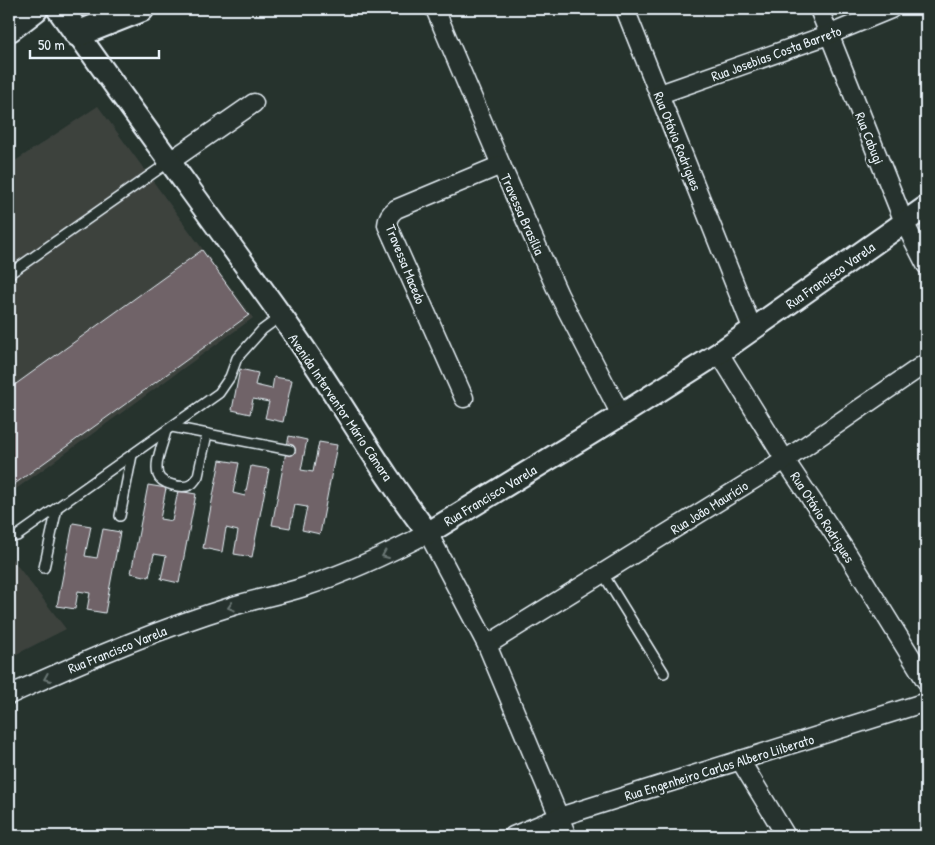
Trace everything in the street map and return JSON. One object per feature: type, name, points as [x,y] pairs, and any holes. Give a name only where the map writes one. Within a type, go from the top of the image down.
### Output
[{"type":"main road","points":[[9,29],[35,9]]},
{"type":"main road","name":"Avenida Interventor Mário Câmara","points":[[60,9],[78,34]]},
{"type":"main road","points":[[78,34],[129,11]]},
{"type":"street","name":"Travessa Brasília","points":[[435,9],[501,165],[559,295],[621,415]]},
{"type":"street","name":"Rua Otávio Rodrigues","points":[[625,9],[753,330]]},
{"type":"street","name":"Rua Cabugi","points":[[819,9],[904,222],[926,265]]},
{"type":"street","name":"Rua Josebias Costa Barreto","points":[[660,94],[828,35],[891,9]]},
{"type":"street","name":"Avenida Interventor Mário Câmara","points":[[78,34],[281,316],[406,504],[428,533],[488,645],[567,836]]},
{"type":"street","points":[[169,162],[254,103]]},
{"type":"street","name":"Travessa Macedo","points":[[464,398],[387,225],[388,219],[396,209],[501,165]]},
{"type":"street","name":"Rua Francisco Varela","points":[[9,695],[154,633],[231,607],[303,588],[392,552],[428,533],[719,353],[926,207]]},
{"type":"street","name":"Rua Otávio Rodrigues","points":[[719,353],[785,460],[848,553],[926,681]]},
{"type":"street","name":"Rua João Maurício","points":[[488,645],[785,460],[926,363]]},
{"type":"street","name":"Rua Engenheiro Carlos Albero Liiberato","points":[[513,836],[559,817],[926,702]]},
{"type":"street","points":[[740,760],[786,836]]},
{"type":"lane","points":[[9,274],[169,162]]},
{"type":"lane","points":[[17,536],[219,393],[230,377],[237,358],[262,330],[281,316]]},
{"type":"lane","points":[[169,429],[157,466],[158,473],[160,479],[166,483],[185,486],[190,486],[198,476],[207,434]]},
{"type":"lane","points":[[169,429],[207,434],[290,450]]},
{"type":"lane","points":[[120,516],[132,455]]},
{"type":"lane","points":[[44,568],[57,508]]},
{"type":"lane","points":[[603,574],[664,673]]},
{"type":"shaded area","points":[[98,106],[253,318],[9,494],[9,165]]},
{"type":"shaded area","points":[[9,555],[66,629],[9,658]]},
{"type":"building","points":[[202,250],[249,315],[9,488],[9,389]]},
{"type":"building","points":[[240,369],[258,373],[255,385],[272,389],[274,377],[292,380],[283,422],[265,418],[269,402],[253,399],[250,414],[232,410]]},
{"type":"building","points":[[289,436],[307,440],[301,470],[313,472],[319,442],[337,445],[320,534],[302,530],[307,507],[295,505],[290,528],[272,525]]},
{"type":"building","points":[[220,460],[239,463],[233,493],[245,496],[251,466],[269,469],[252,557],[234,554],[238,531],[226,528],[222,552],[203,548]]},
{"type":"building","points":[[148,485],[166,488],[160,519],[172,521],[178,491],[196,494],[179,583],[161,579],[166,556],[154,554],[149,577],[131,573]]},
{"type":"building","points":[[73,523],[91,526],[85,556],[97,558],[103,529],[120,532],[105,613],[87,610],[90,593],[78,591],[75,609],[57,606]]}]
